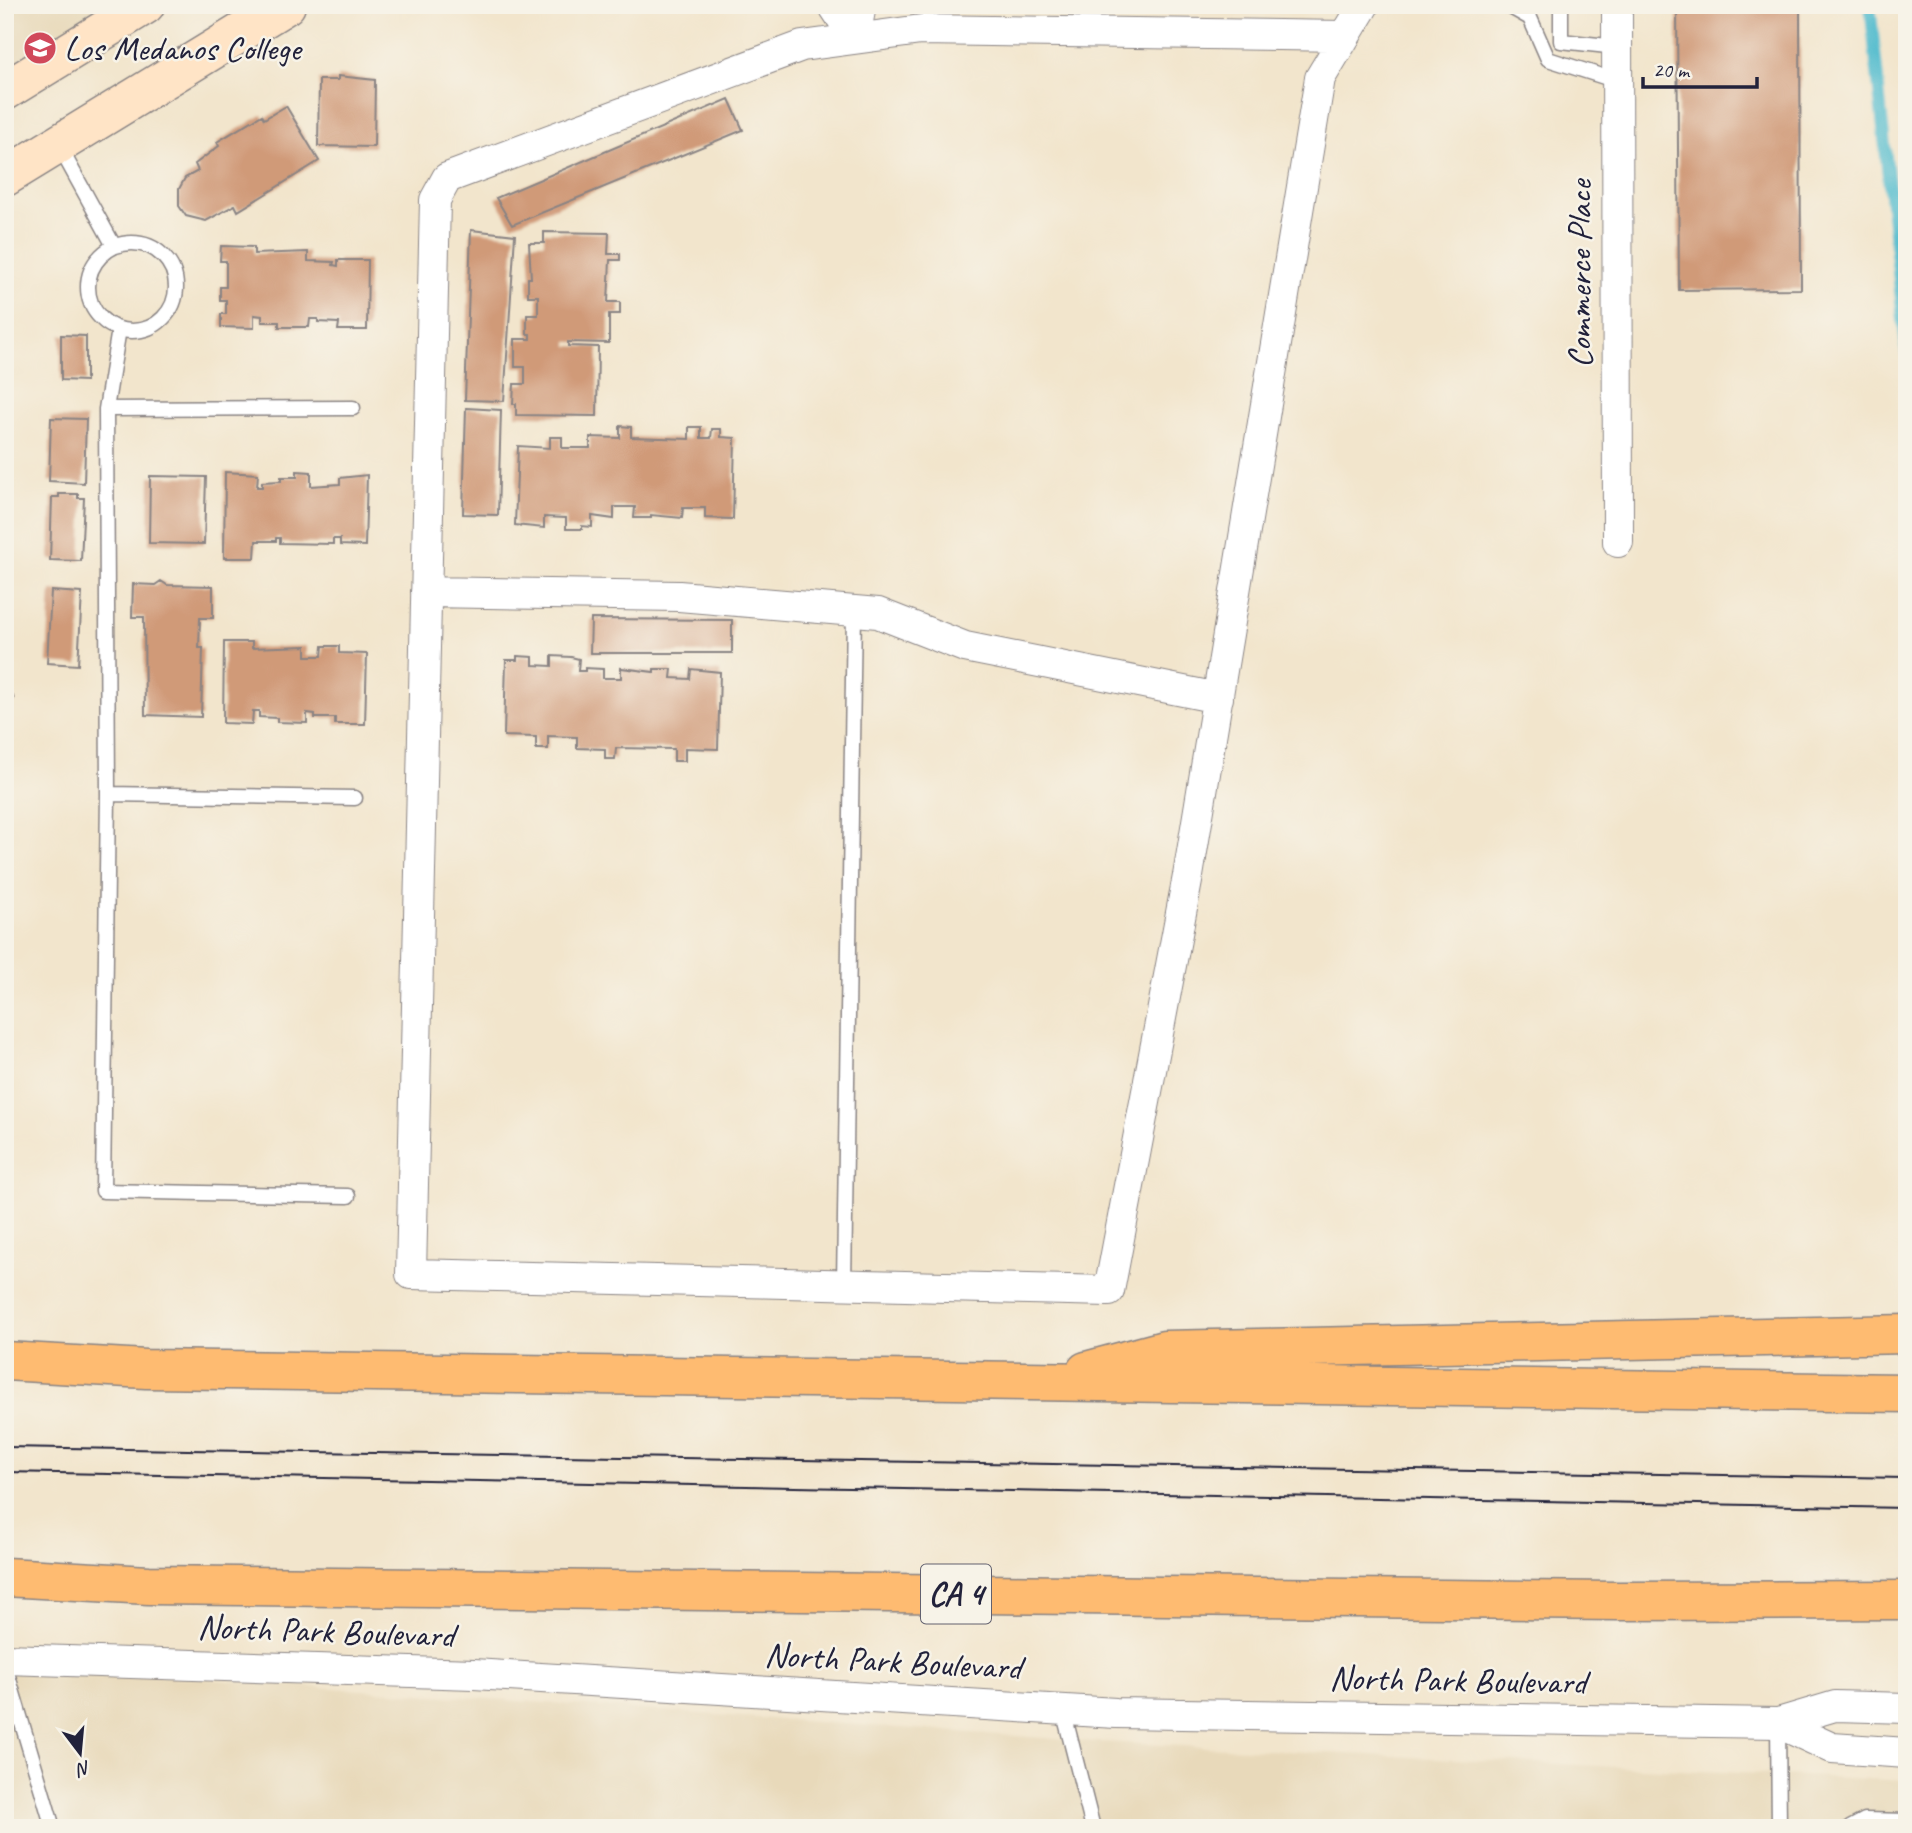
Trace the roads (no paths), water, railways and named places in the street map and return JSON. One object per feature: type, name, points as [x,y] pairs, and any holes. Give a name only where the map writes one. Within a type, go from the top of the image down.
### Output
[{"type":"highway","points":[[1040,1384],[1164,1350],[1907,1334]]},
{"type":"highway","points":[[5,1361],[146,1369],[1040,1384],[1907,1393]]},
{"type":"highway","name":"CA 4","points":[[5,1577],[149,1585],[1618,1601],[1907,1600]]},
{"type":"main road","points":[[5,91],[145,5]]},
{"type":"main road","points":[[5,177],[286,5]]},
{"type":"street","points":[[834,5],[855,38]]},
{"type":"street","points":[[855,38],[861,5]]},
{"type":"street","points":[[1345,36],[921,30],[802,46],[447,178],[435,200],[411,1273],[1109,1291],[1188,876],[1320,78],[1364,5]]},
{"type":"street","name":"Commerce Place","points":[[1617,5],[1618,542]]},
{"type":"street","points":[[426,592],[679,596],[878,613],[965,647],[1218,698]]},
{"type":"street","name":"North Park Boulevard","points":[[5,1659],[474,1674],[1063,1710],[1777,1723],[1835,1706],[1907,1708]]},
{"type":"street","name":"North Park Boulevard","points":[[1777,1723],[1832,1748],[1907,1753]]},
{"type":"lane","points":[[1507,5],[1530,18],[1548,60],[1617,81]]},
{"type":"lane","points":[[1561,5],[1561,41],[1617,47]]},
{"type":"lane","points":[[58,145],[114,246]]},
{"type":"lane","points":[[136,243],[158,251],[168,262],[175,284],[171,306],[162,318],[142,329],[119,329],[97,314],[88,289],[94,264],[114,246],[136,243]]},
{"type":"lane","points":[[119,329],[106,409],[108,793],[103,1191],[348,1196]]},
{"type":"lane","points":[[106,409],[352,408]]},
{"type":"lane","points":[[844,1284],[854,611]]},
{"type":"lane","points":[[108,793],[355,798]]},
{"type":"lane","points":[[5,1665],[53,1828]]},
{"type":"lane","points":[[1063,1710],[1093,1828]]},
{"type":"lane","points":[[1777,1723],[1779,1828]]},
{"type":"lane","points":[[1850,1828],[1865,1820],[1907,1821]]},
{"type":"waterway","points":[[1870,5],[1907,355]]},
{"type":"tram line","points":[[5,1447],[1907,1478]]},
{"type":"tram line","points":[[5,1472],[1907,1508]]},
{"type":"place","name":"Los Medanos College","points":[[40,48]]}]
